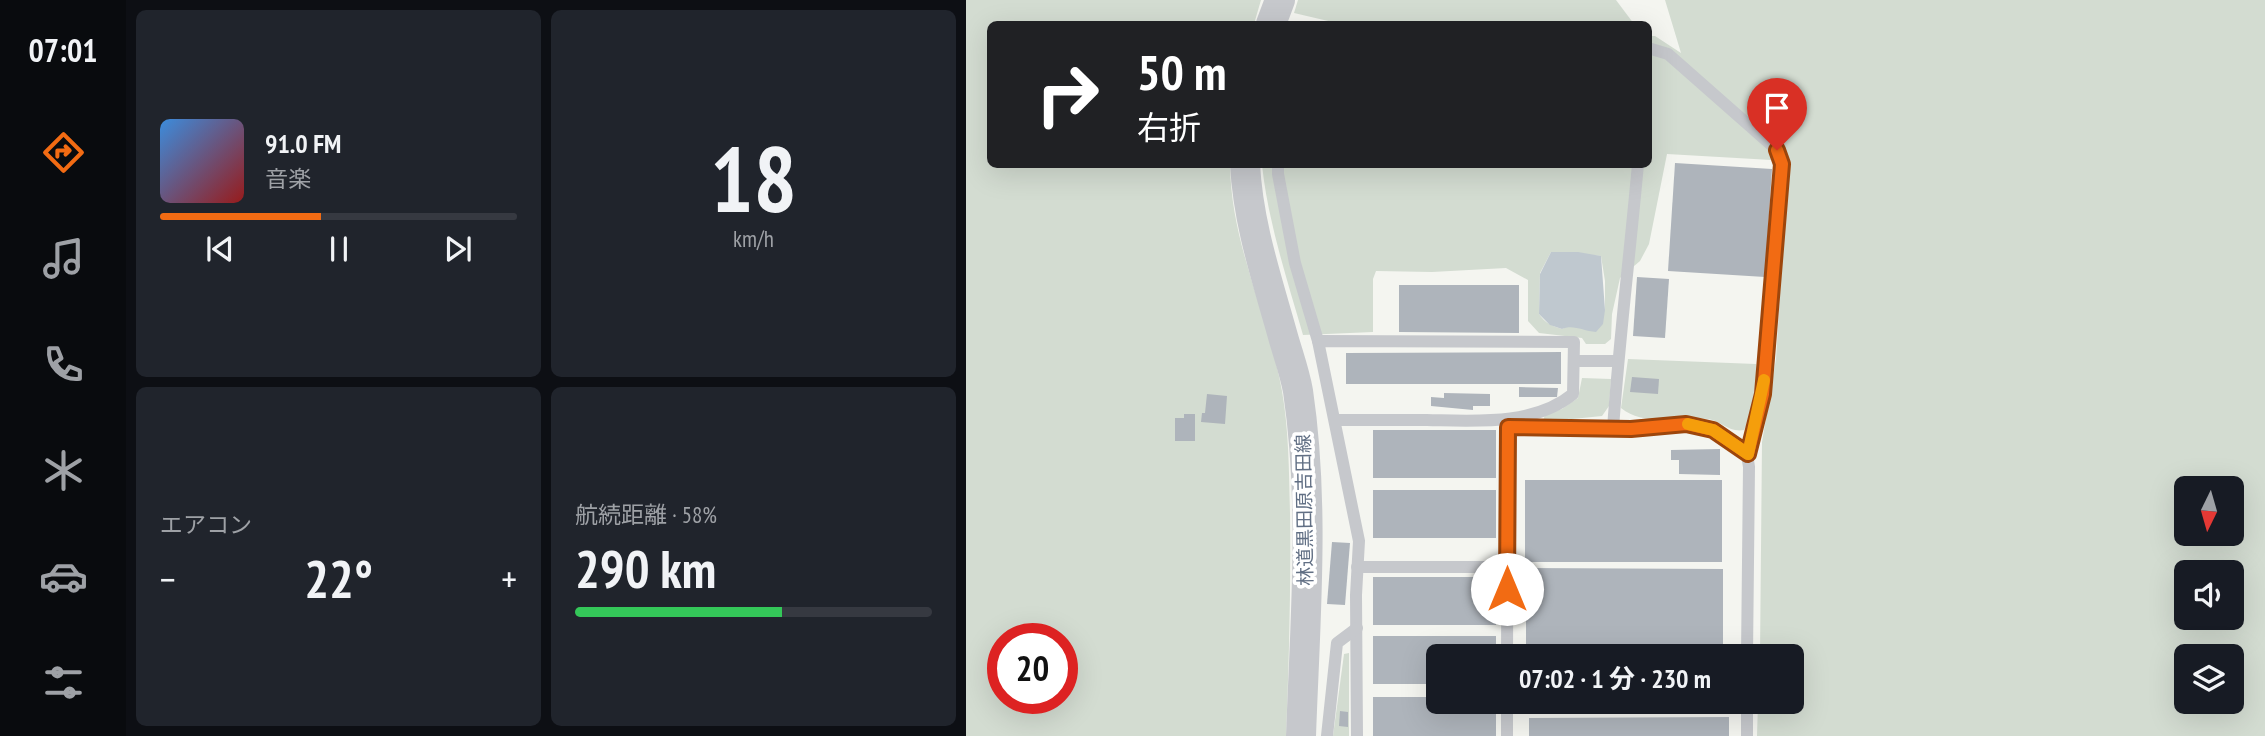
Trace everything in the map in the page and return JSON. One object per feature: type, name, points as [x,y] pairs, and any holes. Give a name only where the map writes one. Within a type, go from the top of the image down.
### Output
[{"type":"street","points":[[1272,21],[1280,0]]},
{"type":"street","name":"林道黒田原吉田線","points":[[1245,168],[1246,193],[1259,253],[1297,389],[1306,466],[1308,524],[1301,736]]},
{"type":"lane","points":[[1652,51],[1668,54],[1777,150],[1782,164],[1763,394],[1748,454],[1748,644]]},
{"type":"lane","points":[[1278,168],[1295,263],[1318,341],[1348,499],[1355,514],[1359,541],[1357,736]]},
{"type":"lane","points":[[1613,429],[1617,361],[1628,282],[1638,168]]},
{"type":"lane","points":[[1318,341],[1574,342],[1573,394],[1563,402],[1508,422]]},
{"type":"lane","points":[[1574,361],[1617,361]]},
{"type":"lane","points":[[1335,420],[1496,421],[1613,429],[1686,424],[1713,430],[1748,454]]},
{"type":"lane","points":[[1507,644],[1508,422]]},
{"type":"lane","points":[[1357,567],[1507,567]]},
{"type":"lane","points":[[1327,736],[1337,643],[1357,628]]},
{"type":"lane","points":[[1507,714],[1507,736]]},
{"type":"lane","points":[[1747,714],[1747,736]]},
{"type":"shaded area","points":[[966,0],[1261,0],[1255,21],[987,21],[987,168],[1230,168],[1232,194],[1243,251],[1276,362],[1286,421],[1290,625],[1286,736],[966,736]]},
{"type":"shaded area","points":[[1298,0],[1616,0],[1632,21],[1328,21],[1294,13]]},
{"type":"shaded area","points":[[1665,0],[2265,0],[2265,736],[1757,736],[1758,714],[1804,714],[1804,644],[1760,644],[1762,442],[1776,359],[1788,161],[1667,154],[1649,244],[1640,261],[1620,278],[1612,314],[1611,339],[1605,344],[1586,344],[1582,338],[1539,333],[1528,321],[1528,280],[1506,268],[1432,272],[1376,271],[1373,279],[1373,332],[1303,335],[1273,229],[1262,168],[1652,168],[1652,36],[1681,53]],"holes":[[[1551,252],[1601,256],[1605,281],[1605,310],[1576,326],[1562,329],[1544,320],[1539,314],[1540,273]]]},
{"type":"shaded area","points":[[1551,252],[1578,252],[1601,256],[1605,310],[1603,324],[1596,332],[1574,327],[1562,329],[1550,325],[1539,314],[1540,274]]},
{"type":"shaded area","points":[[1628,359],[1756,364],[1756,398],[1744,430],[1734,430],[1708,419],[1641,418],[1621,408]]},
{"type":"shaded area","points":[[1582,378],[1611,379],[1609,406],[1602,416],[1543,422],[1545,414],[1562,409],[1578,398]]},
{"type":"shaded area","points":[[1349,653],[1349,736],[1333,736],[1344,654]]},
{"type":"building","points":[[1675,163],[1772,169],[1765,277],[1668,271]]},
{"type":"building","points":[[1637,277],[1669,279],[1665,338],[1633,336]]},
{"type":"building","points":[[1399,285],[1519,285],[1519,333],[1399,332]]},
{"type":"building","points":[[1561,352],[1561,384],[1346,384],[1346,353]]},
{"type":"building","points":[[1632,377],[1659,379],[1658,394],[1630,392]]},
{"type":"building","points":[[1519,387],[1558,388],[1557,397],[1519,397]]},
{"type":"building","points":[[1444,393],[1490,394],[1490,406],[1473,406],[1473,410],[1431,406],[1431,397],[1444,398]]},
{"type":"building","points":[[1207,394],[1227,396],[1225,424],[1201,422]]},
{"type":"building","points":[[1184,414],[1195,414],[1195,441],[1175,441],[1175,418],[1184,418]]},
{"type":"building","points":[[1373,430],[1496,430],[1496,478],[1373,478]]},
{"type":"building","points":[[1720,449],[1720,475],[1679,474],[1679,460],[1671,460],[1671,450]]},
{"type":"building","points":[[1525,480],[1722,480],[1722,562],[1525,562]]},
{"type":"building","points":[[1373,490],[1496,490],[1496,538],[1373,538]]},
{"type":"building","points":[[1332,542],[1350,543],[1345,605],[1327,604]]},
{"type":"building","points":[[1526,568],[1723,569],[1723,644],[1526,644]]},
{"type":"building","points":[[1373,577],[1496,577],[1496,625],[1373,625]]},
{"type":"building","points":[[1373,636],[1496,636],[1496,644],[1426,644],[1426,684],[1373,684]]},
{"type":"building","points":[[1373,697],[1426,697],[1426,714],[1496,714],[1496,736],[1373,736]]},
{"type":"building","points":[[1340,711],[1348,712],[1348,727],[1339,726]]},
{"type":"building","points":[[1729,717],[1729,736],[1529,736],[1529,718]]},
{"type":"slow traffic","points":[[1688,424],[1713,430],[1748,454],[1764,380]]},
{"type":"route","points":[[1507,589],[1508,427],[1631,429],[1686,424],[1713,430],[1748,454],[1763,394],[1770,328],[1782,164],[1777,150]]}]
